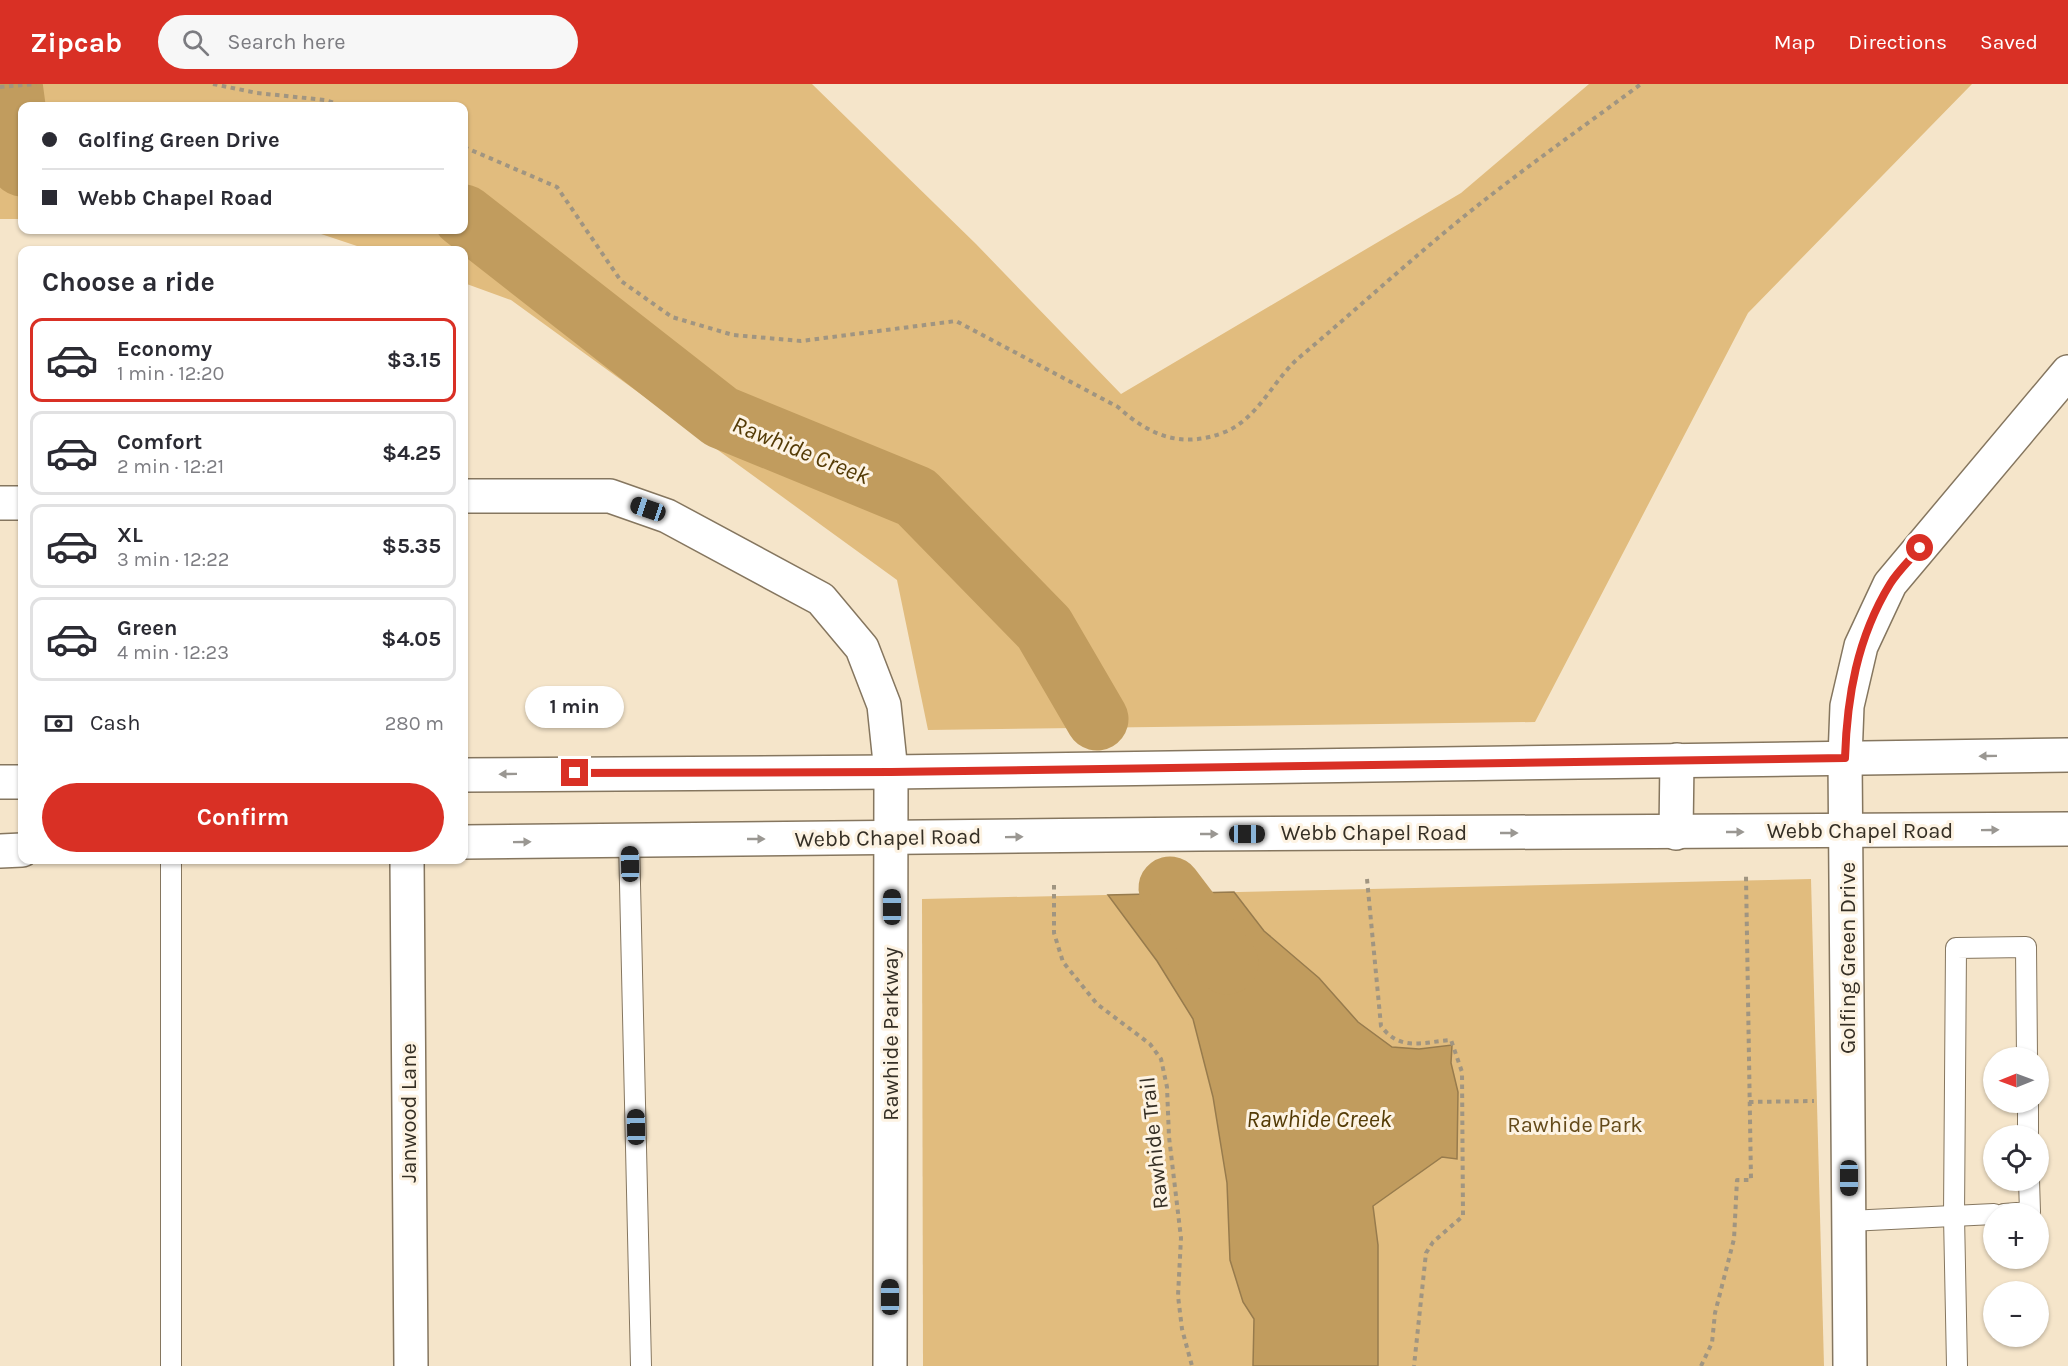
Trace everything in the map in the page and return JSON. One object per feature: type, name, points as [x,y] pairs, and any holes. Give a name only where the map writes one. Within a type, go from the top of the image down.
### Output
[{"type":"main road","name":"Golfing Green Drive","points":[[1850,1366],[1845,758],[1847,706],[1861,646],[1890,584],[2068,372]]},
{"type":"main road","name":"Rawhide Parkway","points":[[468,496],[610,496],[668,516],[821,599],[862,648],[884,705],[891,772],[890,1366]]},
{"type":"main road","points":[[0,503],[18,503]]},
{"type":"main road","points":[[468,775],[891,772],[2068,755]]},
{"type":"main road","points":[[1676,833],[1677,760]]},
{"type":"main road","points":[[0,782],[18,782]]},
{"type":"main road","name":"Webb Chapel Road","points":[[468,843],[1199,834],[2068,829]]},
{"type":"main road","points":[[0,851],[18,850]]},
{"type":"main road","name":"Janwood Lane","points":[[407,864],[411,1366]]},
{"type":"lane","points":[[629,840],[641,1366]]},
{"type":"lane","points":[[171,864],[171,1366]]},
{"type":"lane","points":[[1957,1366],[1954,1216],[1956,948],[2026,947],[2027,1047]]},
{"type":"lane","points":[[1849,1221],[1983,1215]]},
{"type":"path","points":[[0,87],[36,84]]},
{"type":"path","points":[[213,84],[257,93],[331,102]]},
{"type":"path","points":[[468,149],[557,186],[621,281],[672,317],[733,334],[801,341],[956,321],[1118,407],[1140,427],[1167,438],[1197,440],[1226,432],[1251,415],[1298,359],[1466,214],[1641,84]]},
{"type":"path","points":[[1701,1366],[1712,1343],[1715,1313],[1734,1239],[1737,1180],[1751,1180],[1746,876]]},
{"type":"path","points":[[1367,879],[1381,1026],[1390,1038],[1404,1044],[1451,1040],[1462,1072],[1463,1216],[1433,1242],[1426,1253],[1414,1366]]},
{"type":"path","name":"Rawhide Trail","points":[[1054,885],[1054,933],[1063,962],[1097,1004],[1150,1044],[1161,1059],[1167,1087],[1169,1137],[1181,1238],[1178,1296],[1182,1329],[1192,1366]]},
{"type":"path","points":[[1749,1102],[1826,1100]]},
{"type":"green space","points":[[0,84],[812,84],[976,244],[1121,394],[1461,193],[1589,84],[1972,84],[1748,313],[1535,722],[928,730],[897,580],[511,300],[468,284],[468,246],[357,246],[321,234],[468,234],[468,102],[18,102],[18,219],[0,219]]},
{"type":"green space","name":"Rawhide Park","points":[[1811,879],[1824,1366],[923,1366],[922,899]]},
{"type":"water","name":"Rawhide Creek","points":[[1234,892],[1264,931],[1319,978],[1358,1022],[1392,1047],[1419,1049],[1452,1045],[1451,1063],[1458,1092],[1457,1159],[1442,1157],[1373,1206],[1378,1245],[1378,1366],[1253,1366],[1254,1319],[1243,1302],[1230,1260],[1227,1183],[1213,1097],[1193,1019],[1157,961],[1108,895]]},
{"type":"waterway","name":"Rawhide Creek","points":[[11,84],[18,136]]},
{"type":"waterway","name":"Rawhide Creek","points":[[468,219],[721,417],[916,497],[1044,628],[1097,719]]},
{"type":"waterway","name":"Rawhide Creek","points":[[1170,888],[1227,963]]},
{"type":"route","points":[[575,773],[891,772],[1845,758],[1847,706],[1861,646],[1890,584],[1920,548]]}]
